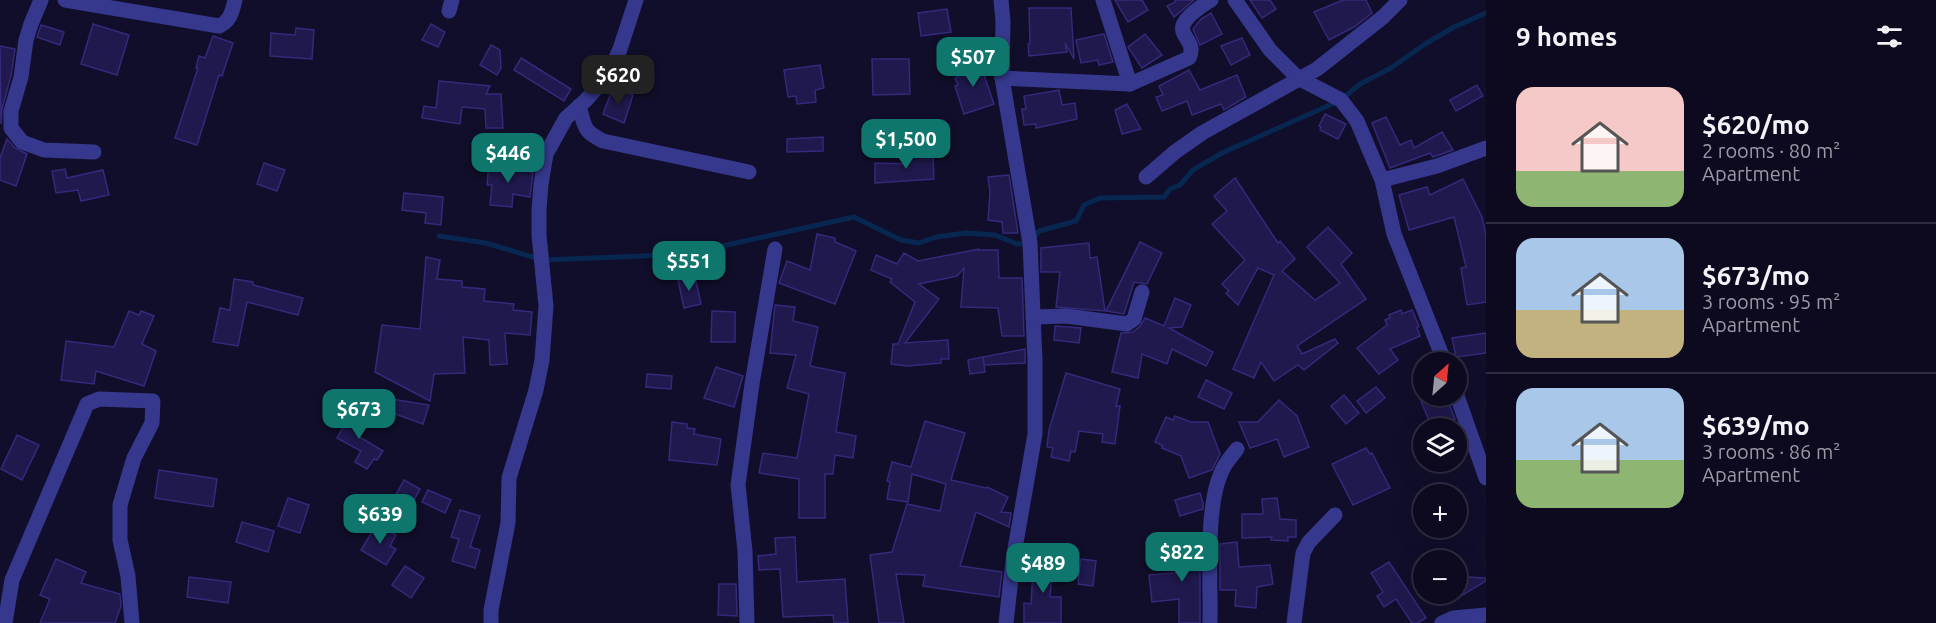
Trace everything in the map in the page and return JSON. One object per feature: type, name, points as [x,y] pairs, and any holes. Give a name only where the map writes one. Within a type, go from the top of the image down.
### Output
[{"type":"street","points":[[41,0],[26,40],[21,77],[12,111],[11,128],[22,142],[44,150],[94,152]]},
{"type":"street","points":[[65,0],[219,26],[230,18],[235,0]]},
{"type":"street","points":[[491,623],[491,610],[508,523],[509,478],[536,390],[542,360],[546,306],[539,235],[539,209],[546,154],[566,118],[609,75],[620,50],[636,0]]},
{"type":"street","points":[[1001,0],[1002,78],[1030,243],[1035,361],[1035,434],[1013,560],[1006,623]]},
{"type":"street","points":[[1102,0],[1130,84]]},
{"type":"street","points":[[1002,78],[1130,84],[1189,58],[1192,52],[1182,30],[1182,23],[1211,0]]},
{"type":"street","points":[[1235,0],[1270,50],[1298,78],[1341,100],[1357,121],[1382,180],[1394,234],[1441,352]]},
{"type":"street","points":[[1146,177],[1189,141],[1317,69],[1383,17],[1400,0]]},
{"type":"street","points":[[579,106],[584,126],[590,134],[603,141],[749,172]]},
{"type":"street","points":[[1382,180],[1437,166],[1486,148]]},
{"type":"street","points":[[747,623],[745,551],[738,485],[752,384],[775,249]]},
{"type":"street","points":[[1033,317],[1066,316],[1127,324],[1134,319],[1142,292]]},
{"type":"street","points":[[5,623],[12,580],[87,404],[99,399],[153,401],[152,423],[134,458],[120,505],[120,540],[128,576],[132,623]]},
{"type":"street","points":[[1461,406],[1486,478]]},
{"type":"street","points":[[1210,623],[1211,523],[1214,500],[1221,471],[1237,449]]},
{"type":"street","points":[[1294,623],[1303,553],[1309,542],[1335,514]]},
{"type":"street","points":[[1442,623],[1453,618],[1486,615]]},
{"type":"building","points":[[1115,0],[1142,0],[1148,10],[1128,22]]},
{"type":"building","points":[[1175,0],[1194,0],[1174,17],[1167,6]]},
{"type":"building","points":[[1250,0],[1270,0],[1276,9],[1262,18]]},
{"type":"building","points":[[1343,0],[1366,0],[1372,13],[1354,27],[1329,40],[1314,12]]},
{"type":"building","points":[[1029,8],[1071,8],[1074,59],[1065,43],[1067,52],[1029,56]]},
{"type":"building","points":[[947,9],[951,32],[921,36],[918,13]]},
{"type":"building","points":[[1211,13],[1222,34],[1200,45],[1193,29],[1201,19]]},
{"type":"building","points":[[93,24],[129,35],[117,75],[81,64]]},
{"type":"building","points":[[431,24],[445,32],[438,47],[422,40]]},
{"type":"building","points":[[41,25],[64,32],[60,45],[37,37]]},
{"type":"building","points":[[296,28],[314,30],[312,59],[270,56],[271,33],[295,35]]},
{"type":"building","points":[[1104,34],[1113,62],[1099,65],[1098,60],[1081,63],[1076,40]]},
{"type":"building","points":[[1145,34],[1162,55],[1142,68],[1128,47]]},
{"type":"building","points":[[213,36],[233,43],[222,76],[219,75],[197,145],[175,138],[198,68],[196,68],[199,56],[205,58]]},
{"type":"building","points":[[1242,38],[1250,55],[1231,65],[1221,46]]},
{"type":"building","points":[[491,45],[500,50],[501,68],[497,75],[480,65]]},
{"type":"building","points":[[0,46],[15,49],[1,124]]},
{"type":"building","points":[[521,58],[571,89],[564,101],[514,70]]},
{"type":"building","points":[[872,59],[909,59],[910,94],[873,95]]},
{"type":"building","points":[[979,60],[994,104],[964,114],[955,86],[958,85],[955,78],[959,76],[956,68]]},
{"type":"building","points":[[820,65],[824,88],[815,90],[816,102],[797,104],[796,96],[788,97],[784,70]]},
{"type":"building","points":[[1189,70],[1200,90],[1237,75],[1246,97],[1224,110],[1221,104],[1192,115],[1187,101],[1162,111],[1156,97],[1163,95],[1159,86]]},
{"type":"building","points":[[439,81],[490,86],[486,94],[501,94],[503,128],[486,128],[485,109],[462,107],[460,124],[422,118],[424,106],[436,108]]},
{"type":"building","points":[[1477,85],[1483,96],[1456,111],[1450,100]]},
{"type":"building","points":[[612,90],[633,95],[624,123],[603,114]]},
{"type":"building","points":[[1059,90],[1062,105],[1075,103],[1077,119],[1036,128],[1036,124],[1024,125],[1022,109],[1026,109],[1024,96]]},
{"type":"building","points":[[1127,104],[1141,129],[1122,134],[1115,110]]},
{"type":"building","points":[[1325,114],[1346,124],[1338,139],[1320,130],[1319,126]]},
{"type":"building","points":[[1386,117],[1400,145],[1411,140],[1414,148],[1442,132],[1453,150],[1433,157],[1430,153],[1390,168],[1372,123]]},
{"type":"building","points":[[823,137],[823,151],[787,152],[787,139]]},
{"type":"building","points":[[7,139],[15,148],[27,154],[16,186],[0,180],[0,158]]},
{"type":"building","points":[[933,154],[934,179],[875,183],[875,163],[908,164],[907,156]]},
{"type":"building","points":[[264,163],[285,170],[277,191],[257,184]]},
{"type":"building","points":[[489,163],[520,166],[519,170],[533,172],[530,197],[513,194],[512,207],[490,205],[492,185],[487,185]]},
{"type":"building","points":[[65,169],[67,178],[103,170],[109,195],[81,201],[78,190],[56,193],[52,171]]},
{"type":"building","points":[[1009,175],[1018,233],[1003,233],[1002,222],[988,220],[990,192],[988,177]]},
{"type":"building","points":[[1235,178],[1278,243],[1280,241],[1295,259],[1282,271],[1315,300],[1340,283],[1307,247],[1328,227],[1352,253],[1341,264],[1366,299],[1297,346],[1302,354],[1335,339],[1338,343],[1304,370],[1298,365],[1274,381],[1261,362],[1254,378],[1233,369],[1274,275],[1258,268],[1238,305],[1226,293],[1229,291],[1222,284],[1245,260],[1212,224],[1227,211],[1214,196]]},
{"type":"building","points":[[1463,179],[1482,217],[1486,235],[1486,302],[1467,305],[1461,268],[1466,267],[1454,217],[1409,230],[1399,195],[1427,187],[1430,195]]},
{"type":"building","points":[[404,193],[443,197],[441,225],[425,223],[426,213],[402,210]]},
{"type":"building","points":[[817,234],[835,238],[835,242],[856,251],[835,304],[779,283],[787,261],[810,270]]},
{"type":"building","points":[[1140,242],[1162,253],[1147,284],[1134,282],[1124,314],[1106,311]]},
{"type":"building","points":[[1089,243],[1090,258],[1097,257],[1105,311],[1056,307],[1060,272],[1041,272],[1041,248]]},
{"type":"building","points":[[979,249],[977,250],[998,250],[999,278],[1022,278],[1024,336],[1002,336],[998,308],[961,307],[964,268],[957,276],[919,284],[939,299],[905,343],[948,340],[949,359],[941,359],[941,363],[907,366],[891,364],[893,344],[898,344],[915,302],[890,282],[892,279],[871,270],[876,255],[897,264],[904,253],[918,261]]},
{"type":"building","points":[[426,257],[440,260],[437,279],[462,281],[462,287],[485,289],[484,301],[514,304],[513,310],[532,312],[530,335],[505,333],[507,364],[490,365],[489,340],[463,337],[465,373],[434,374],[430,401],[375,372],[382,325],[420,329]]},
{"type":"building","points":[[695,277],[701,304],[684,308],[678,280]]},
{"type":"building","points":[[234,279],[253,282],[253,285],[303,298],[298,315],[247,302],[238,346],[213,342],[220,308],[230,310]]},
{"type":"building","points":[[1175,298],[1191,305],[1182,327],[1169,328],[1213,352],[1206,366],[1172,349],[1167,364],[1142,354],[1138,378],[1112,372],[1121,333],[1133,332],[1145,318],[1164,326]]},
{"type":"building","points":[[775,305],[795,307],[793,321],[818,327],[810,366],[845,373],[836,432],[856,436],[853,458],[835,455],[833,474],[825,474],[825,518],[799,518],[799,479],[759,473],[763,453],[797,458],[809,394],[787,388],[796,355],[770,353]]},
{"type":"building","points":[[1401,310],[1402,314],[1412,310],[1419,326],[1417,328],[1420,336],[1390,349],[1398,360],[1379,374],[1357,348],[1387,325],[1385,320],[1390,318],[1389,315]]},
{"type":"building","points":[[129,311],[139,315],[141,311],[154,316],[142,344],[156,351],[144,386],[96,371],[94,384],[61,380],[66,341],[114,347]]},
{"type":"building","points":[[712,311],[735,312],[735,342],[711,342]]},
{"type":"building","points":[[1055,326],[1081,328],[1079,343],[1054,340]]},
{"type":"building","points":[[1486,333],[1486,353],[1467,356],[1467,352],[1455,352],[1452,338]]},
{"type":"building","points":[[1025,349],[1025,363],[984,365],[983,357]]},
{"type":"building","points":[[983,357],[985,372],[970,374],[968,360]]},
{"type":"building","points":[[716,367],[743,376],[734,407],[704,398]]},
{"type":"building","points":[[1066,373],[1120,389],[1116,406],[1120,406],[1115,444],[1102,442],[1103,434],[1079,431],[1075,452],[1071,451],[1069,461],[1051,457],[1053,448],[1047,447],[1049,430]]},
{"type":"building","points":[[647,374],[672,376],[671,389],[646,387]]},
{"type":"building","points":[[1206,380],[1232,393],[1224,409],[1198,397]]},
{"type":"building","points":[[1376,387],[1385,398],[1366,413],[1357,401]]},
{"type":"building","points":[[367,395],[429,405],[423,424],[390,412],[389,418],[363,414]]},
{"type":"building","points":[[1344,395],[1359,413],[1346,424],[1331,406]]},
{"type":"building","points":[[1279,400],[1297,416],[1309,447],[1284,457],[1277,439],[1250,448],[1239,422],[1258,422]]},
{"type":"building","points":[[1423,406],[1450,406],[1455,418],[1428,418]]},
{"type":"building","points":[[353,410],[368,418],[358,436],[383,451],[367,469],[355,462],[361,451],[337,438]]},
{"type":"building","points":[[1175,416],[1191,422],[1208,422],[1220,454],[1212,470],[1189,478],[1181,456],[1162,448],[1163,446],[1155,442],[1166,417],[1173,420]]},
{"type":"building","points":[[925,421],[965,433],[951,480],[987,487],[1008,497],[1001,512],[1011,513],[1009,527],[976,512],[960,566],[1002,572],[999,597],[923,586],[925,575],[896,574],[904,623],[879,623],[870,555],[892,552],[907,504],[940,511],[946,484],[912,474],[908,502],[887,499],[890,482],[887,481],[892,462],[911,467]]},
{"type":"building","points":[[672,422],[687,424],[687,428],[695,429],[694,434],[721,439],[717,465],[669,460]]},
{"type":"building","points":[[17,435],[39,445],[22,480],[1,469]]},
{"type":"building","points":[[1366,448],[1370,454],[1372,453],[1390,488],[1353,505],[1332,464]]},
{"type":"building","points":[[159,470],[217,479],[213,507],[155,498]]},
{"type":"building","points":[[404,480],[420,489],[408,511],[392,502]]},
{"type":"building","points":[[428,490],[451,500],[445,513],[422,502]]},
{"type":"building","points":[[1200,493],[1203,509],[1180,516],[1175,500]]},
{"type":"building","points":[[288,498],[309,505],[300,533],[278,526]]},
{"type":"building","points":[[1277,498],[1280,519],[1296,520],[1296,537],[1288,537],[1288,541],[1271,540],[1272,537],[1242,538],[1242,514],[1263,514],[1262,499]]},
{"type":"building","points":[[460,510],[480,516],[470,547],[480,550],[475,568],[452,561],[459,539],[451,537]]},
{"type":"building","points":[[242,522],[274,531],[268,552],[236,542]]},
{"type":"building","points":[[377,524],[396,535],[390,546],[396,549],[386,565],[361,550]]},
{"type":"building","points":[[795,537],[797,582],[845,579],[848,623],[834,623],[833,615],[783,617],[780,569],[759,570],[758,556],[776,554],[775,538]]},
{"type":"building","points":[[1200,541],[1200,623],[1179,623],[1179,599],[1152,602],[1149,575],[1176,573],[1173,544]]},
{"type":"building","points":[[1237,542],[1239,567],[1270,565],[1273,584],[1257,587],[1256,608],[1235,606],[1236,590],[1220,590],[1220,544]]},
{"type":"building","points":[[1034,554],[1053,555],[1050,597],[1061,597],[1061,623],[1024,623],[1024,603],[1031,604]]},
{"type":"building","points":[[56,559],[86,572],[81,583],[120,594],[121,606],[115,623],[40,623],[50,599],[40,595]]},
{"type":"building","points":[[1081,559],[1096,561],[1093,586],[1078,584]]},
{"type":"building","points":[[1389,562],[1413,598],[1413,604],[1417,604],[1426,618],[1412,623],[1396,599],[1384,607],[1377,596],[1383,592],[1371,573]]},
{"type":"building","points":[[405,566],[424,578],[411,598],[392,585]]},
{"type":"building","points":[[189,577],[231,582],[228,603],[187,597]]},
{"type":"building","points":[[1467,577],[1486,578],[1486,581],[1467,592]]},
{"type":"building","points":[[719,584],[736,584],[737,616],[718,615]]},
{"type":"waterway","points":[[439,236],[486,243],[543,260],[643,256],[690,253],[854,217],[901,240],[919,243],[936,237],[966,233],[995,235],[1017,244],[1030,243],[1039,231],[1076,221],[1084,205],[1100,198],[1164,197],[1170,189],[1180,185],[1193,170],[1222,153],[1341,100],[1360,84],[1391,68],[1425,44],[1454,27],[1486,13]]}]
